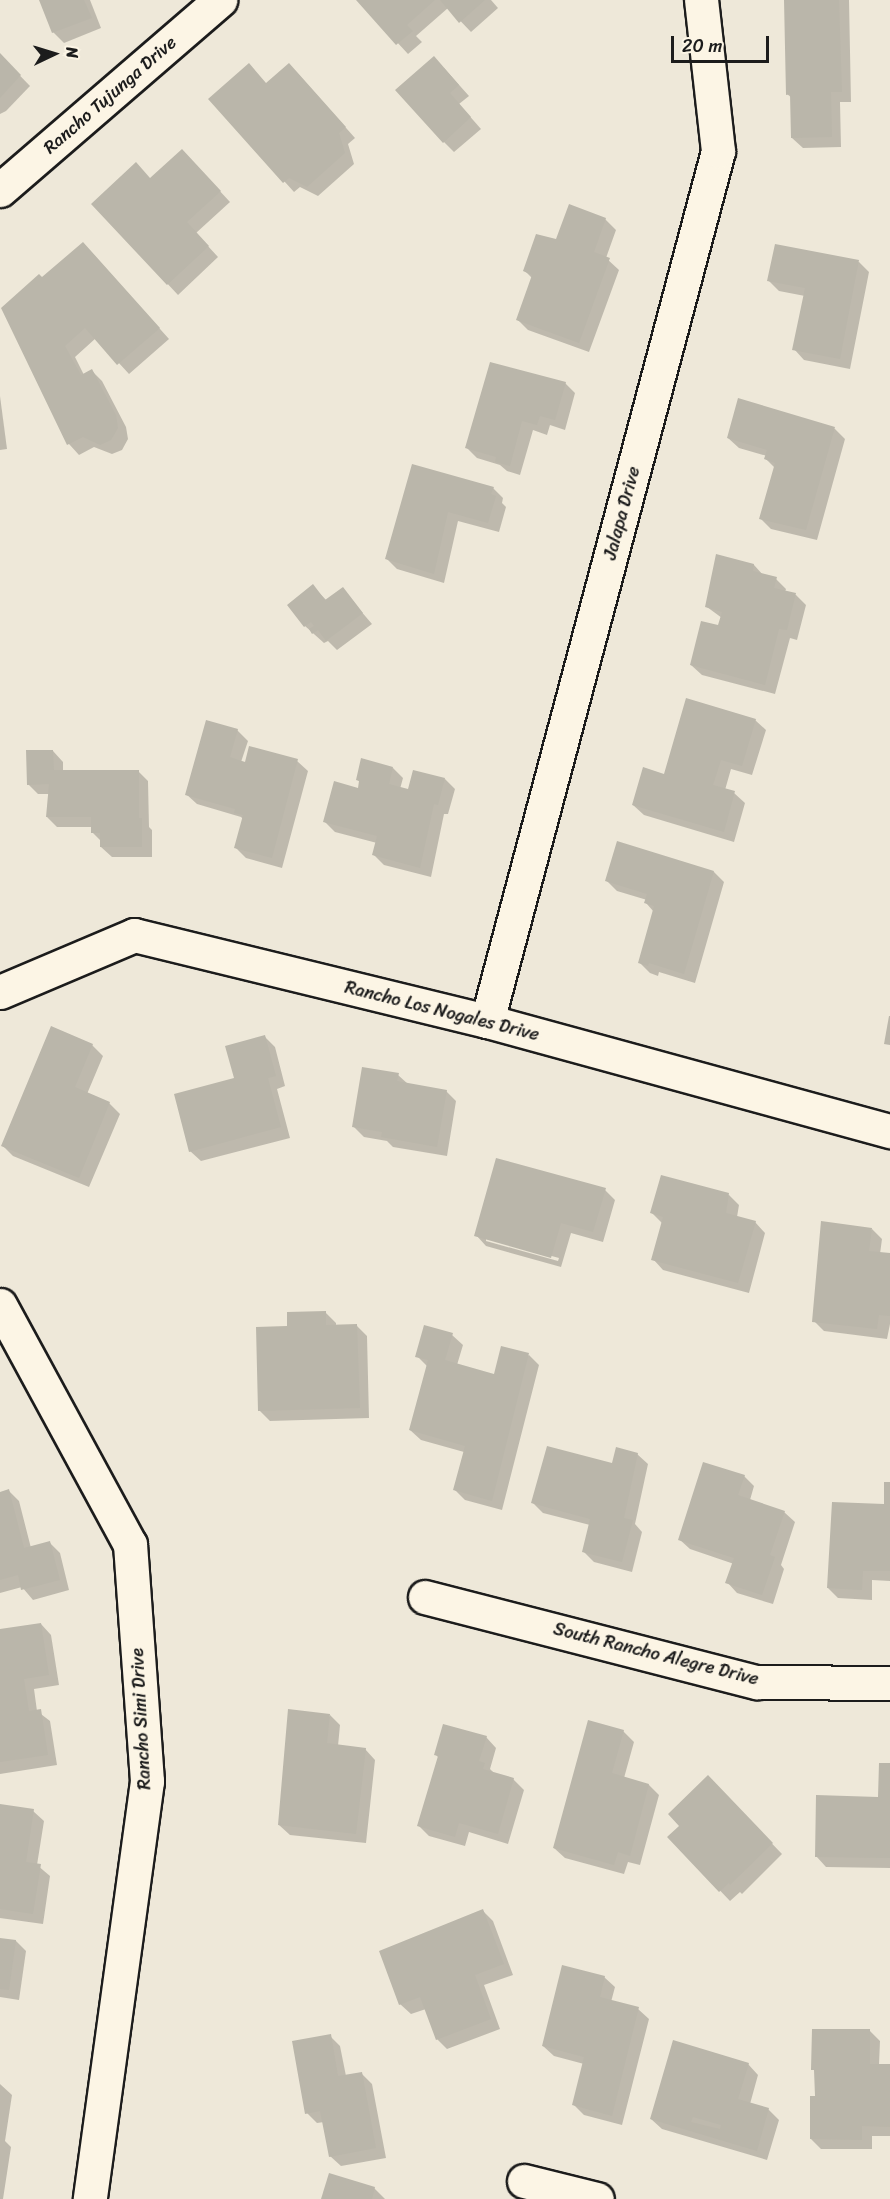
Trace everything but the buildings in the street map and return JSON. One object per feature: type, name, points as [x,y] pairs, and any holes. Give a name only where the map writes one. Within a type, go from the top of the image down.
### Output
[{"type":"street","name":"Rancho Tujunga Drive","points":[[0,190],[220,0]]},
{"type":"street","name":"Jalapa Drive","points":[[487,1022],[718,151],[701,0]]},
{"type":"street","name":"Rancho Los Nogales Drive","points":[[0,992],[134,935],[487,1022],[890,1131]]},
{"type":"street","name":"Rancho Simi Drive","points":[[0,1305],[130,1544],[147,1781],[90,2199]]},
{"type":"street","name":"South Rancho Alegre Drive","points":[[425,1597],[757,1682],[890,1683]]},
{"type":"street","points":[[524,2181],[597,2199]]}]
